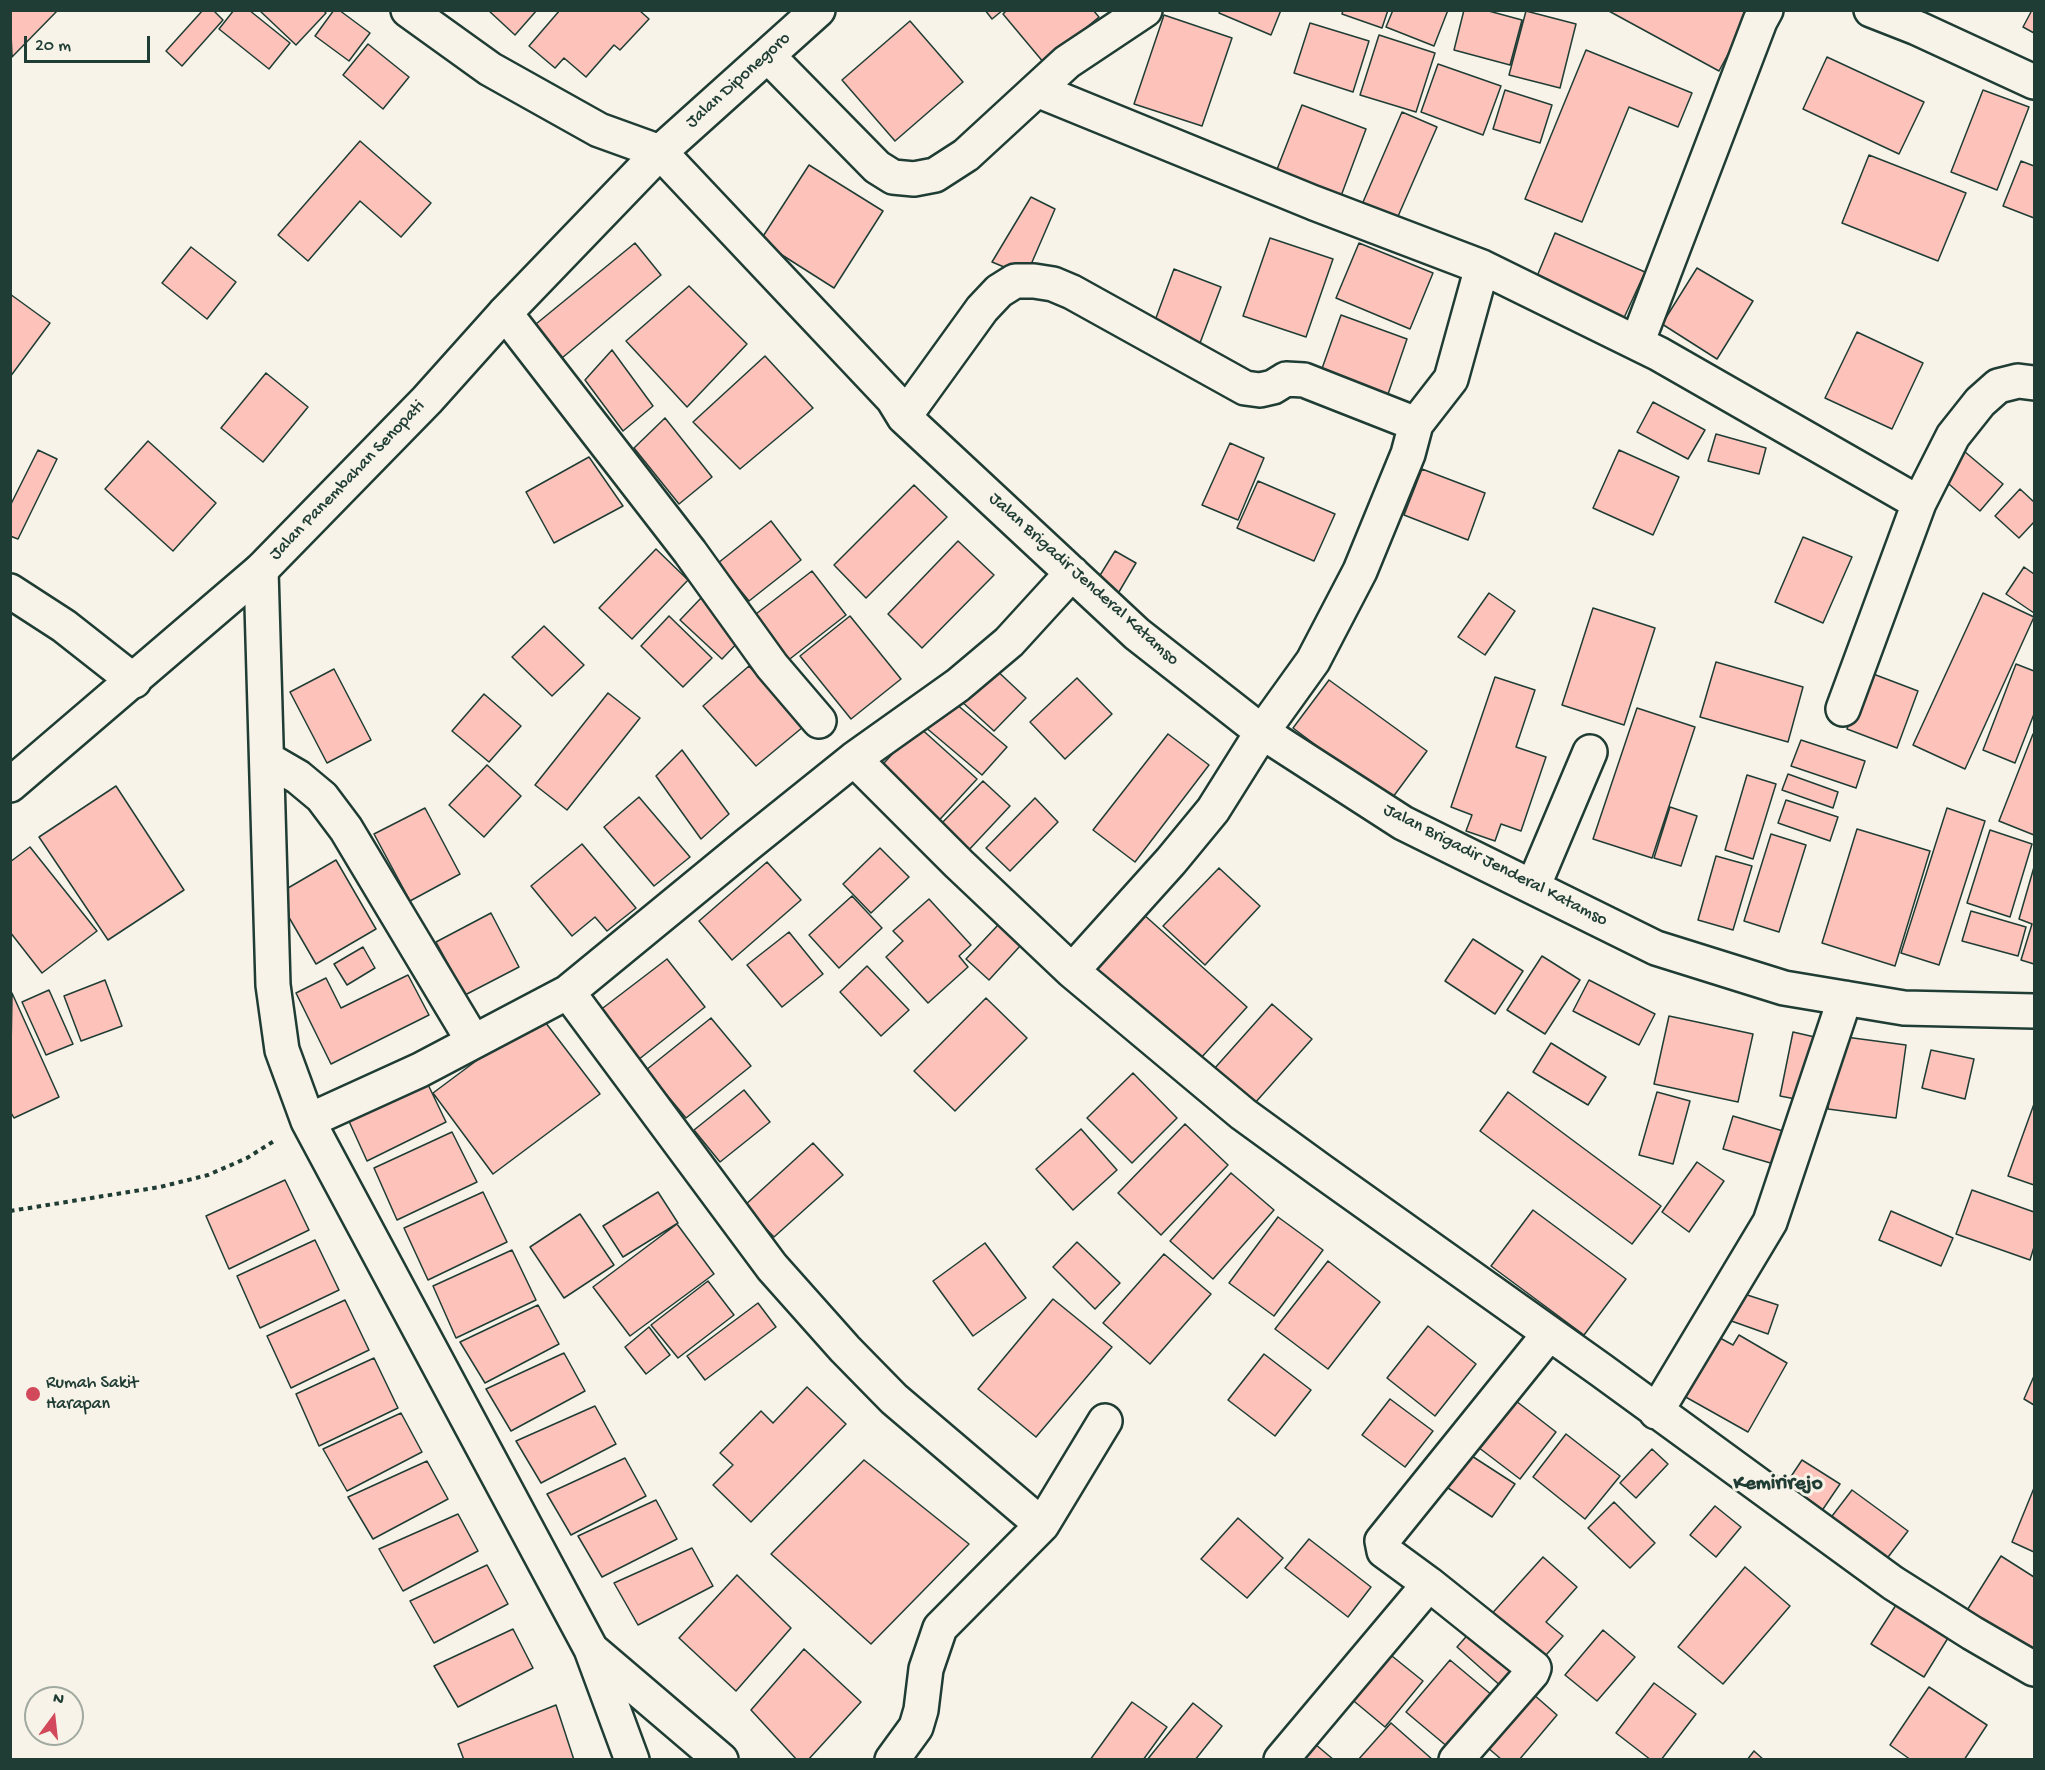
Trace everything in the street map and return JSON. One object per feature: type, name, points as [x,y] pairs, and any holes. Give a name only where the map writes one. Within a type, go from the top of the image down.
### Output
[{"type":"street","points":[[408,10],[490,69],[599,130],[660,152]]},
{"type":"street","name":"Jalan Diponegoro","points":[[660,152],[818,10]]},
{"type":"street","points":[[768,56],[876,167],[893,177],[914,179],[935,175],[966,155],[1067,62],[1145,10]]},
{"type":"street","points":[[1637,343],[1766,10]]},
{"type":"street","points":[[1871,10],[2034,82]]},
{"type":"street","points":[[1037,90],[1482,267],[1637,343],[1918,503]]},
{"type":"street","name":"Jalan Panembahan Senopati","points":[[10,785],[261,570],[427,400],[505,313],[660,152]]},
{"type":"street","name":"Jalan Brigadir Jenderal Katamso","points":[[660,152],[893,399],[904,417],[1137,634],[1262,732],[1402,822],[1656,948],[1784,988],[1904,1008],[2034,1011]]},
{"type":"street","points":[[1072,971],[1171,861],[1213,810],[1262,732],[1314,661],[1360,571],[1408,454],[1416,424],[1451,379],[1482,267]]},
{"type":"street","points":[[904,417],[982,309],[999,291],[1015,281],[1034,281],[1053,284],[1072,292],[1245,388],[1260,390],[1273,387],[1286,379],[1304,380],[1416,424]]},
{"type":"street","points":[[505,313],[690,552],[772,666],[819,721]]},
{"type":"street","points":[[1843,709],[1918,503],[1953,436],[1980,402],[1998,386],[2018,381],[2034,383]]},
{"type":"street","points":[[261,570],[273,985],[282,1050],[308,1121],[591,1649],[632,1760]]},
{"type":"street","points":[[308,1121],[420,1070],[568,992],[855,759],[958,685],[1009,642],[1072,573]]},
{"type":"street","points":[[10,591],[64,626],[134,681]]},
{"type":"street","points":[[1533,887],[1590,752]]},
{"type":"street","points":[[267,759],[298,777],[322,796],[346,829],[473,1041]]},
{"type":"street","points":[[855,759],[959,864],[1072,971],[1243,1114],[1893,1583],[2034,1670]]},
{"type":"street","points":[[568,992],[772,1267],[845,1349],[894,1398],[1042,1525]]},
{"type":"street","points":[[1656,1412],[1770,1222],[1845,998]]},
{"type":"street","points":[[1456,1760],[1534,1668],[1384,1551],[1382,1541],[1550,1334]]},
{"type":"street","points":[[892,1760],[916,1727],[921,1710],[926,1669],[940,1628],[1042,1525],[1106,1421]]},
{"type":"street","points":[[1281,1760],[1429,1584]]},
{"type":"street","points":[[591,1649],[721,1760]]},
{"type":"path","points":[[10,1211],[160,1187],[208,1175],[247,1158],[308,1121]]},
{"type":"building","points":[[10,10],[58,10],[12,57]]},
{"type":"building","points":[[203,10],[213,10],[223,20],[182,66],[166,51]]},
{"type":"building","points":[[234,10],[249,10],[290,43],[269,69],[219,29]]},
{"type":"building","points":[[259,10],[323,10],[326,13],[296,45]]},
{"type":"building","points":[[334,10],[339,10],[370,33],[349,61],[315,36]]},
{"type":"building","points":[[488,10],[537,10],[515,35]]},
{"type":"building","points":[[560,10],[639,10],[649,19],[620,50],[614,45],[586,77],[564,58],[555,68],[529,46]]},
{"type":"building","points":[[985,10],[1003,10],[992,19]]},
{"type":"building","points":[[1007,10],[1093,10],[1099,17],[1044,63],[1003,14]]},
{"type":"building","points":[[1220,10],[1281,10],[1271,35],[1219,13]]},
{"type":"building","points":[[1343,10],[1388,10],[1382,28],[1342,14]]},
{"type":"building","points":[[1393,10],[1448,10],[1434,46],[1386,27]]},
{"type":"building","points":[[1464,10],[1485,10],[1522,20],[1510,65],[1454,50]]},
{"type":"building","points":[[1607,10],[1741,10],[1749,15],[1719,71]]},
{"type":"building","points":[[2034,10],[2034,33],[2023,27]]},
{"type":"building","points":[[1526,11],[1576,24],[1560,88],[1509,75]]},
{"type":"building","points":[[1164,15],[1232,38],[1202,126],[1134,104]]},
{"type":"building","points":[[910,21],[963,82],[895,141],[842,80]]},
{"type":"building","points":[[1310,23],[1369,41],[1353,92],[1294,73]]},
{"type":"building","points":[[1379,35],[1435,53],[1416,112],[1360,95]]},
{"type":"building","points":[[368,44],[409,77],[383,109],[343,75]]},
{"type":"building","points":[[1586,50],[1692,93],[1678,127],[1629,107],[1582,222],[1525,199]]},
{"type":"building","points":[[1827,57],[1924,102],[1899,154],[1803,109]]},
{"type":"building","points":[[1438,64],[1501,86],[1483,135],[1421,112]]},
{"type":"building","points":[[1505,90],[1552,105],[1540,143],[1493,129]]},
{"type":"building","points":[[1983,90],[2029,107],[1997,190],[1951,172]]},
{"type":"building","points":[[1302,105],[1366,129],[1341,196],[1276,172]]},
{"type":"building","points":[[1402,112],[1437,127],[1392,230],[1357,216]]},
{"type":"building","points":[[360,141],[431,203],[401,237],[360,201],[308,261],[278,235]]},
{"type":"building","points":[[1869,155],[1966,193],[1938,261],[1842,223]]},
{"type":"building","points":[[2021,161],[2034,166],[2034,218],[2003,206]]},
{"type":"building","points":[[809,165],[883,211],[834,288],[760,241]]},
{"type":"building","points":[[1031,197],[1055,209],[1026,276],[992,262]]},
{"type":"building","points":[[1555,233],[1645,272],[1623,320],[1535,281]]},
{"type":"building","points":[[1270,238],[1333,259],[1306,337],[1243,316]]},
{"type":"building","points":[[635,243],[661,275],[562,358],[536,324]]},
{"type":"building","points":[[1359,243],[1433,273],[1410,329],[1336,298]]},
{"type":"building","points":[[191,247],[236,282],[207,319],[162,283]]},
{"type":"building","points":[[1697,268],[1753,301],[1717,359],[1662,324]]},
{"type":"building","points":[[1174,269],[1221,287],[1200,343],[1153,326]]},
{"type":"building","points":[[689,286],[747,344],[687,407],[626,341]]},
{"type":"building","points":[[10,294],[50,323],[10,377]]},
{"type":"building","points":[[1341,315],[1407,339],[1386,400],[1319,377]]},
{"type":"building","points":[[1857,332],[1923,363],[1892,429],[1825,398]]},
{"type":"building","points":[[612,350],[653,406],[623,431],[585,380]]},
{"type":"building","points":[[765,356],[813,408],[740,469],[693,422]]},
{"type":"building","points":[[266,373],[308,407],[263,462],[221,428]]},
{"type":"building","points":[[1653,402],[1705,430],[1688,459],[1637,432]]},
{"type":"building","points":[[665,418],[712,477],[679,504],[634,448]]},
{"type":"building","points":[[1716,434],[1766,448],[1759,474],[1708,461]]},
{"type":"building","points":[[148,441],[216,503],[173,551],[105,489]]},
{"type":"building","points":[[1230,443],[1264,458],[1238,520],[1202,505]]},
{"type":"building","points":[[1958,446],[2003,484],[1980,511],[1935,472]]},
{"type":"building","points":[[38,450],[57,459],[18,539],[10,536],[10,506]]},
{"type":"building","points":[[1619,450],[1679,477],[1653,535],[1593,508]]},
{"type":"building","points":[[589,457],[623,506],[554,543],[526,492]]},
{"type":"building","points":[[1422,469],[1485,493],[1468,540],[1404,515]]},
{"type":"building","points":[[1258,481],[1335,514],[1314,561],[1237,528]]},
{"type":"building","points":[[914,485],[947,517],[866,598],[834,565]]},
{"type":"building","points":[[2020,489],[2034,502],[2034,522],[2019,538],[1995,516]]},
{"type":"building","points":[[771,521],[801,560],[749,601],[718,563]]},
{"type":"building","points":[[1803,537],[1852,557],[1823,623],[1775,602]]},
{"type":"building","points":[[958,541],[994,575],[922,648],[888,614]]},
{"type":"building","points":[[656,549],[688,580],[632,639],[599,608]]},
{"type":"building","points":[[1115,551],[1136,563],[1116,597],[1094,585]]},
{"type":"building","points":[[2024,567],[2034,574],[2034,613],[2006,594]]},
{"type":"building","points":[[812,571],[846,615],[786,662],[752,617]]},
{"type":"building","points":[[1489,593],[1515,611],[1485,655],[1458,637]]},
{"type":"building","points":[[1983,593],[2034,617],[1965,769],[1913,745]]},
{"type":"building","points":[[702,597],[744,636],[722,659],[680,620]]},
{"type":"building","points":[[1593,608],[1655,628],[1624,725],[1562,705]]},
{"type":"building","points":[[669,616],[712,658],[683,687],[641,646]]},
{"type":"building","points":[[850,616],[901,679],[851,719],[800,656]]},
{"type":"building","points":[[544,626],[584,665],[552,696],[512,657]]},
{"type":"building","points":[[1716,662],[1803,687],[1788,742],[1700,717]]},
{"type":"building","points":[[2016,664],[2034,671],[2034,714],[2015,763],[1983,750]]},
{"type":"building","points":[[749,666],[803,727],[756,766],[703,706]]},
{"type":"building","points":[[992,666],[1026,698],[994,731],[960,700]]},
{"type":"building","points":[[334,669],[371,740],[327,763],[290,692]]},
{"type":"building","points":[[1868,672],[1918,691],[1897,748],[1847,729]]},
{"type":"building","points":[[1495,677],[1535,690],[1516,747],[1546,757],[1521,831],[1501,824],[1495,841],[1466,831],[1472,815],[1451,807]]},
{"type":"building","points":[[1077,678],[1112,714],[1065,759],[1030,722]]},
{"type":"building","points":[[1329,680],[1427,751],[1390,801],[1293,728]]},
{"type":"building","points":[[608,693],[640,718],[567,810],[535,785]]},
{"type":"building","points":[[484,694],[521,726],[489,762],[452,731]]},
{"type":"building","points":[[949,698],[1007,747],[982,775],[924,726]]},
{"type":"building","points":[[1637,708],[1695,727],[1652,858],[1593,839]]},
{"type":"building","points":[[918,726],[977,779],[931,829],[873,775]]},
{"type":"building","points":[[1168,734],[1209,765],[1135,862],[1093,830]]},
{"type":"building","points":[[2034,734],[2034,835],[1999,821]]},
{"type":"building","points":[[1801,740],[1865,761],[1856,788],[1791,766]]},
{"type":"building","points":[[682,750],[729,814],[701,839],[656,776]]},
{"type":"building","points":[[487,765],[521,796],[484,837],[449,805]]},
{"type":"building","points":[[1788,774],[1838,792],[1833,808],[1782,790]]},
{"type":"building","points":[[1747,775],[1776,784],[1753,859],[1725,850]]},
{"type":"building","points":[[983,781],[1010,806],[966,853],[938,827]]},
{"type":"building","points":[[116,786],[184,890],[108,940],[39,837]]},
{"type":"building","points":[[639,797],[690,857],[654,886],[604,827]]},
{"type":"building","points":[[1035,798],[1058,822],[1010,871],[986,848]]},
{"type":"building","points":[[1786,800],[1838,817],[1830,841],[1778,823]]},
{"type":"building","points":[[1670,807],[1697,816],[1681,866],[1654,858]]},
{"type":"building","points":[[425,808],[460,874],[410,901],[374,834]]},
{"type":"building","points":[[1947,808],[1985,821],[1939,965],[1901,953]]},
{"type":"building","points":[[1857,829],[1930,851],[1895,966],[1822,943]]},
{"type":"building","points":[[1990,830],[2032,844],[2010,917],[1967,903]]},
{"type":"building","points":[[1771,834],[1806,845],[1779,932],[1744,921]]},
{"type":"building","points":[[582,844],[636,908],[607,931],[595,917],[572,936],[531,886]]},
{"type":"building","points":[[30,847],[97,931],[42,973],[10,932],[10,862]]},
{"type":"building","points":[[880,848],[909,877],[871,913],[843,884]]},
{"type":"building","points":[[1716,856],[1752,866],[1733,930],[1698,920]]},
{"type":"building","points":[[336,860],[376,929],[316,964],[276,895]]},
{"type":"building","points":[[767,862],[801,900],[732,960],[699,921]]},
{"type":"building","points":[[2034,867],[2034,964],[2021,960],[2032,924],[2019,919]]},
{"type":"building","points":[[1219,868],[1260,906],[1205,965],[1163,926]]},
{"type":"building","points":[[852,896],[882,928],[839,968],[809,935]]},
{"type":"building","points":[[929,899],[971,945],[959,956],[968,967],[928,1003],[886,957],[903,941],[893,931]]},
{"type":"building","points":[[1971,911],[2026,927],[2018,956],[1962,941]]},
{"type":"building","points":[[491,913],[519,967],[465,995],[436,942]]},
{"type":"building","points":[[1143,914],[1247,1007],[1191,1069],[1087,976]]},
{"type":"building","points":[[999,924],[1021,945],[989,980],[966,959]]},
{"type":"building","points":[[789,932],[823,974],[782,1007],[747,965]]},
{"type":"building","points":[[1473,939],[1523,971],[1495,1014],[1445,981]]},
{"type":"building","points":[[363,947],[375,968],[347,985],[334,964]]},
{"type":"building","points":[[1542,956],[1580,980],[1545,1034],[1507,1010]]},
{"type":"building","points":[[667,959],[705,1007],[638,1060],[599,1011]]},
{"type":"building","points":[[867,966],[909,1010],[881,1036],[840,992]]},
{"type":"building","points":[[408,975],[429,1015],[331,1064],[296,993],[326,978],[341,1008]]},
{"type":"building","points":[[105,980],[122,1026],[81,1041],[64,996]]},
{"type":"building","points":[[1589,980],[1655,1014],[1639,1045],[1573,1011]]},
{"type":"building","points":[[49,990],[73,1044],[46,1055],[22,1002]]},
{"type":"building","points":[[12,993],[59,1097],[14,1118],[10,1111]]},
{"type":"building","points":[[986,998],[1027,1038],[955,1111],[914,1071]]},
{"type":"building","points":[[1272,1004],[1312,1039],[1246,1113],[1206,1078]]},
{"type":"building","points":[[539,1014],[600,1094],[493,1174],[433,1093]]},
{"type":"building","points":[[1669,1016],[1753,1034],[1738,1102],[1654,1084]]},
{"type":"building","points":[[711,1018],[751,1066],[686,1118],[646,1070]]},
{"type":"building","points":[[1793,1032],[1819,1038],[1806,1101],[1780,1096]]},
{"type":"building","points":[[1838,1036],[1906,1045],[1896,1118],[1828,1109]]},
{"type":"building","points":[[1551,1043],[1606,1077],[1588,1105],[1533,1072]]},
{"type":"building","points":[[1931,1050],[1974,1059],[1965,1099],[1922,1088]]},
{"type":"building","points":[[422,1072],[446,1122],[367,1161],[343,1108]]},
{"type":"building","points":[[1133,1073],[1177,1118],[1132,1163],[1087,1118]]},
{"type":"building","points":[[744,1090],[770,1122],[720,1162],[694,1130]]},
{"type":"building","points":[[1508,1092],[1661,1206],[1632,1244],[1480,1131]]},
{"type":"building","points":[[1657,1092],[1690,1101],[1673,1164],[1639,1155]]},
{"type":"building","points":[[2034,1104],[2034,1185],[2008,1176]]},
{"type":"building","points":[[1733,1116],[1793,1134],[1784,1167],[1723,1149]]},
{"type":"building","points":[[1185,1124],[1228,1165],[1161,1235],[1118,1193]]},
{"type":"building","points":[[1081,1129],[1117,1170],[1073,1210],[1036,1169]]},
{"type":"building","points":[[452,1132],[477,1182],[397,1220],[374,1168]]},
{"type":"building","points":[[813,1143],[843,1175],[774,1237],[744,1206]]},
{"type":"building","points":[[1697,1162],[1724,1181],[1689,1232],[1662,1212]]},
{"type":"building","points":[[1231,1173],[1274,1210],[1213,1279],[1170,1241]]},
{"type":"building","points":[[285,1180],[309,1230],[229,1269],[206,1216]]},
{"type":"building","points":[[1972,1190],[2034,1212],[2034,1247],[2030,1260],[1956,1234]]},
{"type":"building","points":[[483,1192],[507,1242],[428,1280],[404,1228]]},
{"type":"building","points":[[658,1192],[678,1223],[623,1257],[603,1226]]},
{"type":"building","points":[[1533,1210],[1626,1279],[1584,1335],[1491,1266]]},
{"type":"building","points":[[1891,1211],[1953,1238],[1941,1266],[1879,1240]]},
{"type":"building","points":[[580,1214],[614,1265],[564,1298],[530,1247]]},
{"type":"building","points":[[1278,1217],[1323,1250],[1274,1316],[1229,1283]]},
{"type":"building","points":[[677,1224],[714,1274],[630,1336],[593,1287]]},
{"type":"building","points":[[315,1240],[339,1290],[260,1328],[237,1276]]},
{"type":"building","points":[[1077,1242],[1120,1283],[1095,1309],[1053,1267]]},
{"type":"building","points":[[985,1243],[1026,1298],[973,1336],[933,1281]]},
{"type":"building","points":[[512,1250],[536,1300],[456,1338],[433,1286]]},
{"type":"building","points":[[1164,1254],[1211,1294],[1150,1364],[1103,1323]]},
{"type":"building","points":[[1328,1261],[1380,1302],[1328,1369],[1275,1329]]},
{"type":"building","points":[[708,1281],[734,1315],[678,1358],[651,1325]]},
{"type":"building","points":[[1732,1290],[1778,1305],[1768,1334],[1723,1318]]},
{"type":"building","points":[[1053,1299],[1112,1347],[1036,1437],[978,1389]]},
{"type":"building","points":[[345,1300],[369,1350],[291,1388],[267,1336]]},
{"type":"building","points":[[758,1303],[776,1327],[705,1380],[687,1356]]},
{"type":"building","points":[[538,1305],[559,1344],[485,1383],[460,1342]]},
{"type":"building","points":[[1428,1326],[1476,1364],[1435,1416],[1387,1378]]},
{"type":"building","points":[[649,1327],[670,1355],[646,1374],[625,1347]]},
{"type":"building","points":[[1709,1332],[1733,1345],[1739,1335],[1787,1363],[1748,1432],[1675,1391]]},
{"type":"building","points":[[564,1353],[585,1391],[511,1431],[486,1389]]},
{"type":"building","points":[[1264,1354],[1311,1390],[1275,1436],[1228,1400]]},
{"type":"building","points":[[374,1358],[398,1408],[319,1446],[296,1394]]},
{"type":"building","points":[[2034,1376],[2034,1405],[2024,1399]]},
{"type":"building","points":[[807,1387],[846,1424],[751,1522],[713,1485],[733,1465],[720,1453],[761,1411],[773,1423]]},
{"type":"building","points":[[1507,1394],[1556,1432],[1520,1479],[1470,1441]]},
{"type":"building","points":[[1390,1399],[1433,1431],[1405,1467],[1362,1435]]},
{"type":"building","points":[[595,1406],[616,1444],[541,1483],[516,1441]]},
{"type":"building","points":[[401,1413],[422,1452],[347,1491],[323,1449]]},
{"type":"building","points":[[1566,1434],[1620,1476],[1585,1519],[1533,1477]]},
{"type":"building","points":[[1461,1449],[1515,1484],[1492,1517],[1439,1482]]},
{"type":"building","points":[[1652,1449],[1668,1464],[1636,1498],[1620,1483]]},
{"type":"building","points":[[625,1458],[646,1496],[571,1535],[547,1494]]},
{"type":"building","points":[[864,1460],[969,1544],[871,1644],[771,1554]]},
{"type":"building","points":[[1802,1460],[1840,1484],[1817,1518],[1780,1493]]},
{"type":"building","points":[[427,1461],[448,1499],[373,1539],[348,1497]]},
{"type":"building","points":[[2034,1488],[2034,1552],[2012,1542]]},
{"type":"building","points":[[1852,1490],[1908,1531],[1882,1565],[1826,1524]]},
{"type":"building","points":[[656,1500],[677,1539],[602,1577],[578,1536]]},
{"type":"building","points":[[1614,1502],[1655,1543],[1630,1568],[1588,1528]]},
{"type":"building","points":[[1715,1506],[1741,1527],[1716,1557],[1690,1535]]},
{"type":"building","points":[[458,1514],[478,1551],[403,1591],[379,1549]]},
{"type":"building","points":[[1238,1518],[1283,1558],[1247,1598],[1201,1559]]},
{"type":"building","points":[[1309,1539],[1371,1587],[1348,1617],[1285,1568]]},
{"type":"building","points":[[692,1548],[713,1586],[638,1625],[614,1583]]},
{"type":"building","points":[[2001,1556],[2034,1577],[2034,1654],[1966,1612]]},
{"type":"building","points":[[1543,1557],[1577,1587],[1546,1622],[1563,1636],[1538,1664],[1487,1619]]},
{"type":"building","points":[[487,1565],[508,1604],[434,1643],[410,1601]]},
{"type":"building","points":[[1745,1567],[1790,1606],[1723,1684],[1678,1647]]},
{"type":"building","points":[[737,1575],[791,1628],[736,1691],[679,1638]]},
{"type":"building","points":[[1896,1605],[1948,1638],[1924,1677],[1871,1644]]},
{"type":"building","points":[[513,1629],[533,1668],[458,1707],[434,1666]]},
{"type":"building","points":[[1472,1630],[1518,1670],[1503,1688],[1457,1647]]},
{"type":"building","points":[[1603,1630],[1635,1657],[1597,1701],[1565,1675]]},
{"type":"building","points":[[804,1649],[861,1702],[808,1760],[797,1760],[751,1710]]},
{"type":"building","points":[[1387,1652],[1423,1681],[1385,1727],[1349,1697]]},
{"type":"building","points":[[1450,1660],[1499,1701],[1455,1753],[1406,1712]]},
{"type":"building","points":[[1654,1683],[1696,1714],[1661,1760],[1651,1760],[1616,1733]]},
{"type":"building","points":[[1929,1687],[1987,1725],[1964,1760],[1911,1760],[1890,1745]]},
{"type":"building","points":[[1533,1694],[1557,1715],[1519,1760],[1502,1760],[1487,1747]]},
{"type":"building","points":[[1132,1702],[1167,1727],[1143,1760],[1090,1760]]},
{"type":"building","points":[[1193,1703],[1222,1726],[1195,1760],[1147,1760]]},
{"type":"building","points":[[556,1705],[574,1760],[464,1760],[458,1744]]},
{"type":"building","points":[[1391,1723],[1433,1760],[1358,1760]]},
{"type":"building","points":[[1309,1739],[1334,1760],[1292,1760]]},
{"type":"building","points":[[1754,1751],[1764,1760],[1747,1760]]},
{"type":"place","name":"Rumah Sakit Harapan","points":[[33,1394]]},
{"type":"district","name":"Kemirirejo","points":[[1778,1485]]}]
